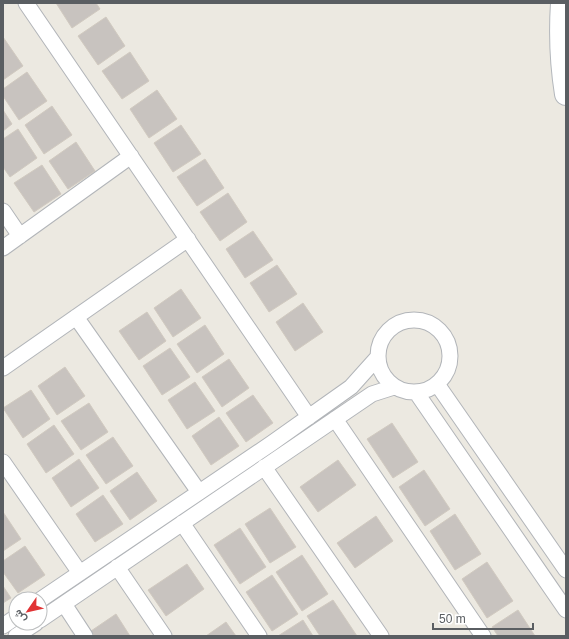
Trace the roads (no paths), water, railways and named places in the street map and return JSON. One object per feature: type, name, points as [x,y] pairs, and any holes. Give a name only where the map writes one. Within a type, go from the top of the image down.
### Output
[{"type":"main road","points":[[562,3],[560,31],[562,71],[566,94]]},
{"type":"street","points":[[26,3],[309,417]]},
{"type":"street","points":[[3,248],[131,156]]},
{"type":"street","points":[[3,211],[20,236]]},
{"type":"street","points":[[3,368],[188,239]]},
{"type":"street","points":[[76,317],[200,492]]},
{"type":"street","points":[[414,320],[426,322],[437,328],[445,338],[450,350],[447,369],[437,384],[427,390],[416,392],[405,391],[394,386],[386,379],[380,369],[377,358],[383,336],[391,328],[402,322],[414,320]]},
{"type":"street","points":[[48,595],[200,492],[351,387],[377,358]]},
{"type":"street","points":[[437,384],[566,570]]},
{"type":"street","points":[[48,615],[372,394],[394,386]]},
{"type":"street","points":[[416,392],[566,610]]},
{"type":"street","points":[[335,419],[483,636]]},
{"type":"street","points":[[3,462],[80,573]]},
{"type":"street","points":[[264,467],[381,636]]},
{"type":"street","points":[[182,523],[259,636]]},
{"type":"street","points":[[118,567],[164,636]]},
{"type":"street","points":[[64,604],[85,636]]}]
